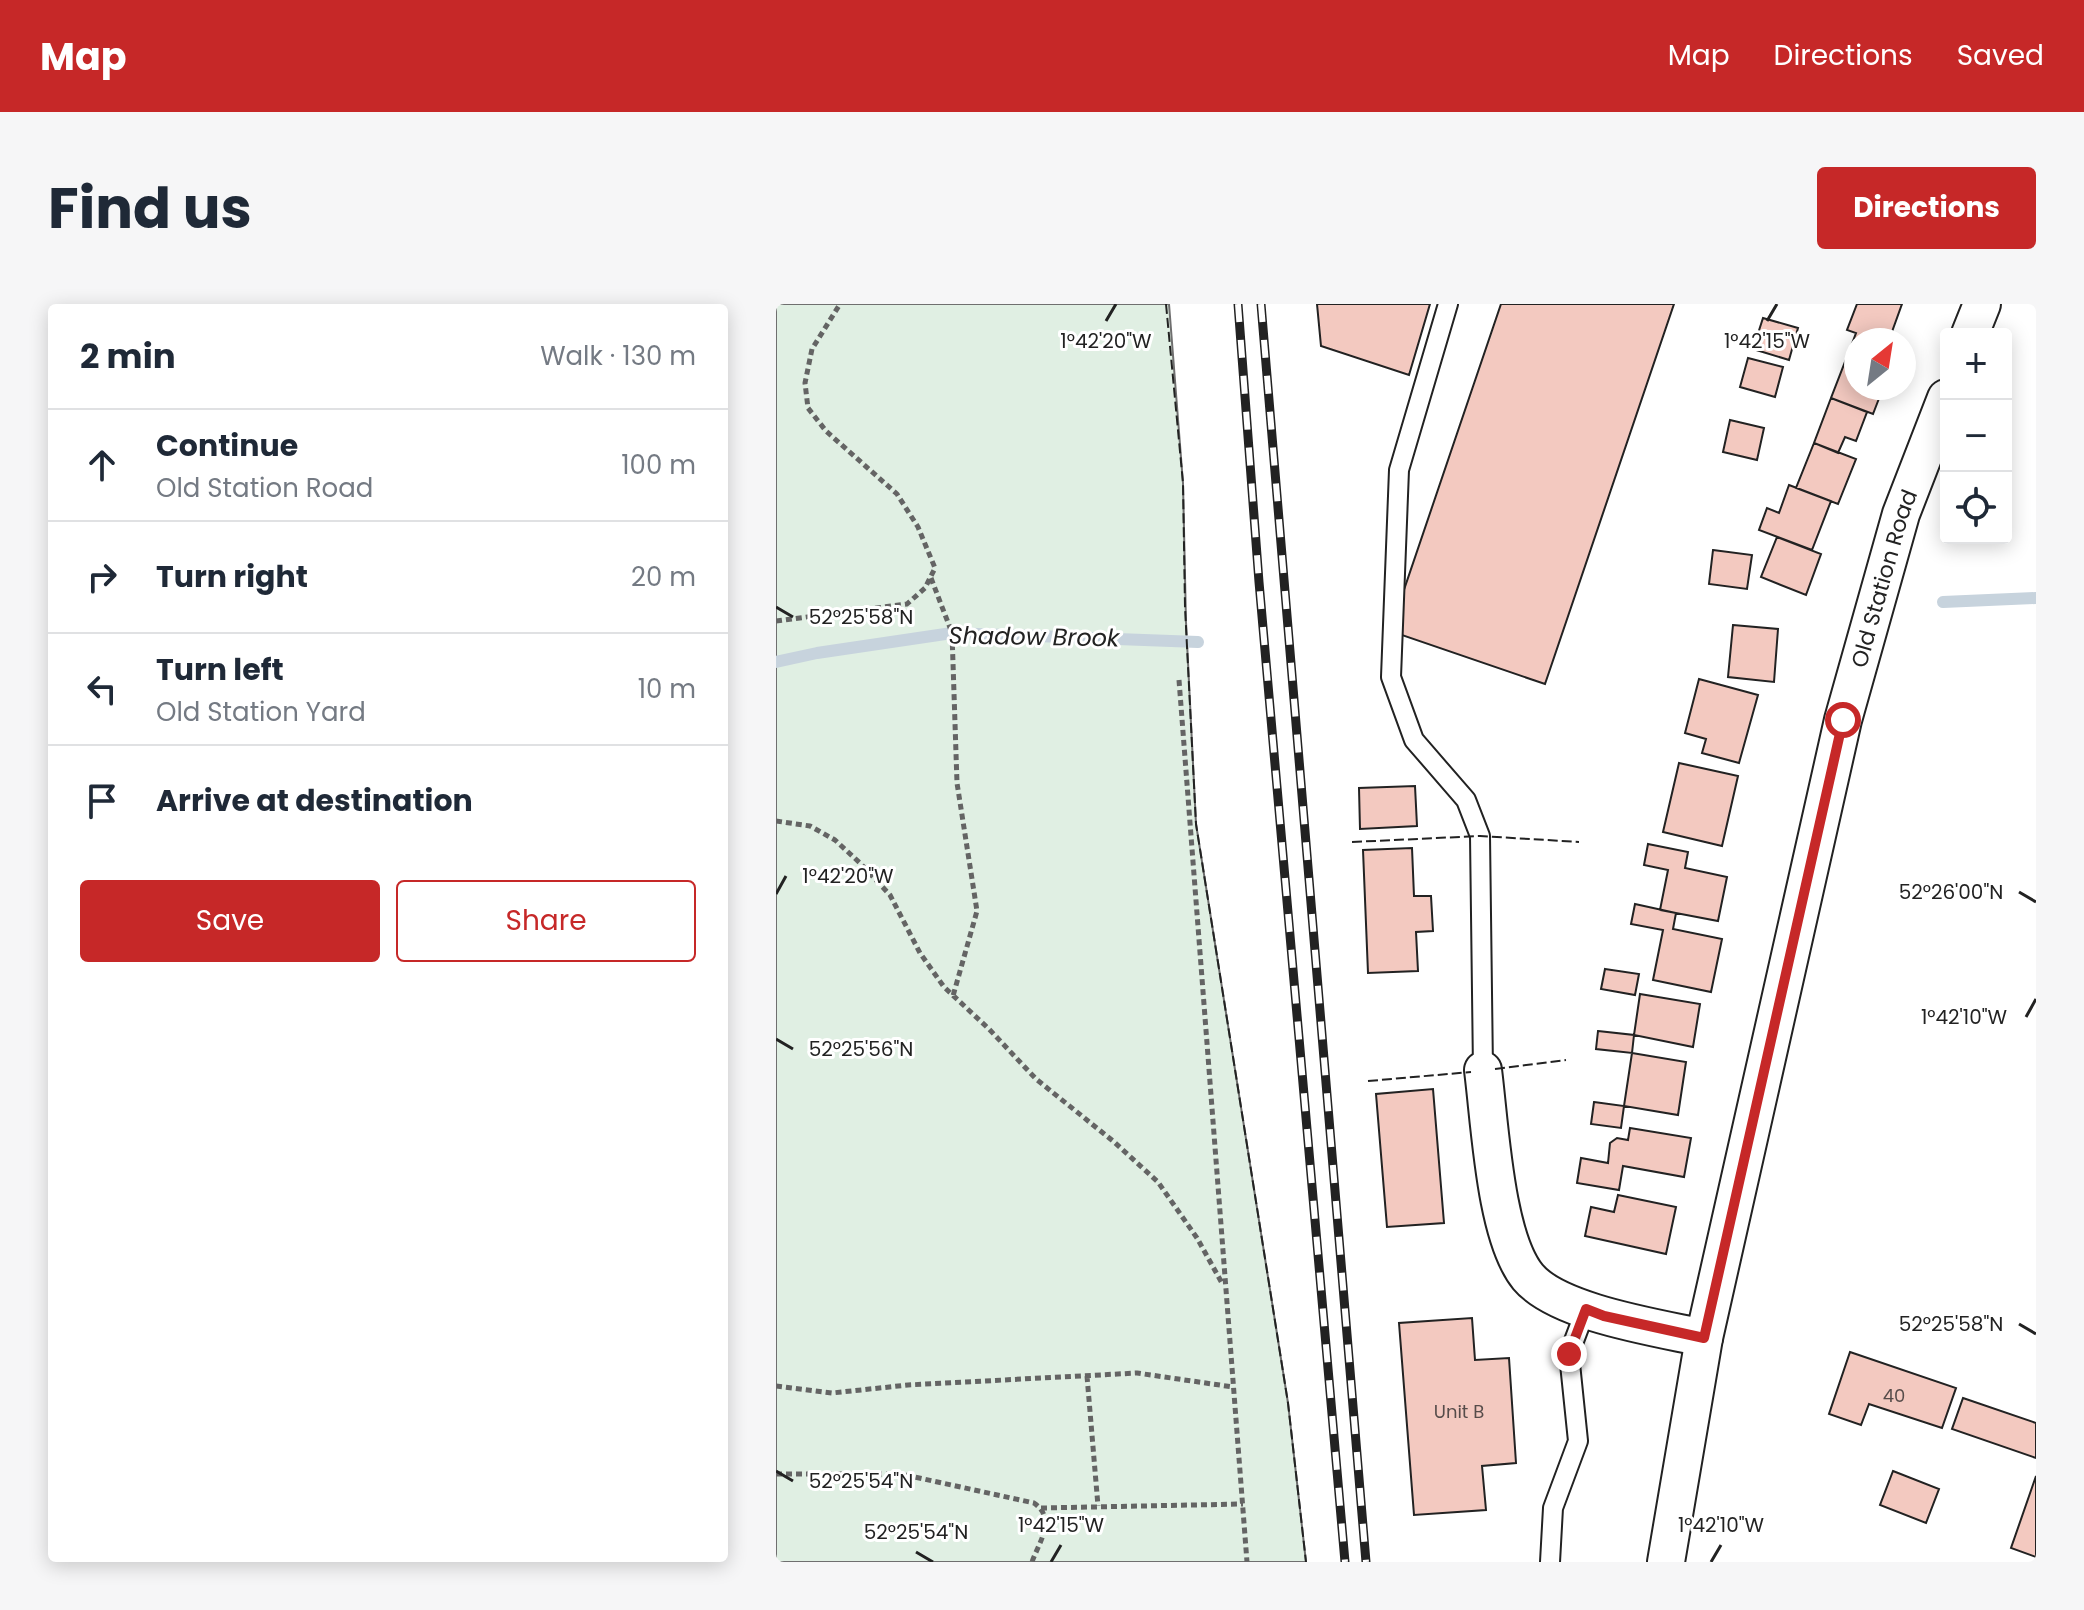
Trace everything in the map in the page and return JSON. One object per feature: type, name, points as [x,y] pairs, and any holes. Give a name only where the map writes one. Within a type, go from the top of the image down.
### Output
[{"type":"street","points":[[1972,328],[1982,304]]},
{"type":"street","name":"Old Station Road","points":[[1666,1562],[1704,1338],[1843,720],[1901,514],[1945,400]]},
{"type":"street","points":[[1483,1070],[1504,1223],[1515,1257],[1529,1279],[1558,1297],[1604,1316],[1704,1338]]},
{"type":"lane","points":[[1448,304],[1399,470],[1391,677],[1414,740],[1466,800],[1480,836],[1483,1070]]},
{"type":"lane","points":[[1550,1562],[1553,1508],[1578,1441],[1569,1354],[1586,1309]]},
{"type":"path","points":[[776,621],[907,604],[925,588],[935,568],[918,527],[897,494],[826,431],[808,408],[805,383],[812,349],[840,304]]},
{"type":"path","points":[[931,577],[952,633],[957,783],[977,911],[953,996]]},
{"type":"path","points":[[1179,680],[1247,1562]]},
{"type":"path","points":[[776,821],[810,826],[835,840],[860,863],[890,895],[920,953],[944,987],[1036,1079],[1158,1182],[1197,1238],[1225,1290]]},
{"type":"path","points":[[776,1386],[832,1393],[908,1385],[1137,1373],[1233,1387]]},
{"type":"path","points":[[1087,1376],[1098,1507]]},
{"type":"path","points":[[776,1474],[901,1474],[1034,1503],[1041,1508],[1243,1504]]},
{"type":"path","points":[[1032,1562],[1046,1525],[1041,1508]]},
{"type":"green space","points":[[776,304],[1169,304],[1183,483],[1196,824],[1288,1403],[1306,1562],[776,1562]]},
{"type":"building","points":[[1317,304],[1430,304],[1409,375],[1321,346]]},
{"type":"building","points":[[1501,304],[1674,304],[1545,684],[1390,631]]},
{"type":"building","points":[[1857,304],[1902,304],[1893,328],[1848,328]]},
{"type":"building","points":[[1763,318],[1798,328],[1789,360],[1753,349]]},
{"type":"building","points":[[1748,358],[1783,367],[1775,397],[1740,387]]},
{"type":"building","points":[[1844,364],[1844,400],[1878,400],[1873,414],[1831,398]]},
{"type":"building","points":[[1831,398],[1867,412],[1856,441],[1845,437],[1838,453],[1814,443]]},
{"type":"building","points":[[1730,420],[1764,428],[1757,460],[1723,452]]},
{"type":"building","points":[[1814,443],[1856,459],[1838,504],[1796,488]]},
{"type":"building","points":[[1789,485],[1831,501],[1812,550],[1759,530],[1767,508],[1779,513]]},
{"type":"building","points":[[1777,537],[1821,554],[1806,595],[1761,577]]},
{"type":"building","points":[[1713,550],[1752,555],[1747,589],[1709,584]]},
{"type":"building","points":[[1733,625],[1778,629],[1774,682],[1728,677]]},
{"type":"building","points":[[1699,679],[1758,695],[1739,763],[1702,753],[1706,739],[1685,733]]},
{"type":"building","points":[[1679,763],[1738,776],[1722,846],[1663,832]]},
{"type":"building","points":[[1415,786],[1417,826],[1360,829],[1359,788]]},
{"type":"building","points":[[1648,844],[1688,852],[1685,868],[1727,877],[1718,921],[1660,910],[1668,870],[1644,865]]},
{"type":"building","points":[[1412,848],[1414,896],[1431,896],[1433,931],[1416,932],[1418,971],[1368,973],[1363,850]]},
{"type":"building","points":[[1635,904],[1676,913],[1673,929],[1722,939],[1711,992],[1653,980],[1663,930],[1631,924]]},
{"type":"building","points":[[1605,969],[1639,974],[1635,995],[1601,989]]},
{"type":"building","points":[[1640,994],[1700,1004],[1693,1047],[1634,1035]]},
{"type":"building","points":[[1598,1031],[1634,1035],[1632,1053],[1596,1049]]},
{"type":"building","points":[[1632,1053],[1686,1062],[1678,1115],[1624,1106]]},
{"type":"building","points":[[1433,1089],[1444,1223],[1387,1227],[1376,1094]]},
{"type":"building","points":[[1594,1102],[1624,1106],[1621,1128],[1591,1124]]},
{"type":"building","points":[[1630,1128],[1691,1138],[1684,1177],[1623,1166],[1619,1190],[1577,1183],[1581,1158],[1608,1163],[1610,1143],[1617,1138],[1628,1140]]},
{"type":"building","points":[[1618,1195],[1676,1207],[1666,1254],[1585,1236],[1591,1207],[1614,1212]]},
{"type":"building","points":[[1472,1318],[1475,1360],[1509,1358],[1516,1463],[1482,1466],[1486,1510],[1414,1515],[1399,1323]]},
{"type":"building","points":[[1850,1352],[1956,1388],[1942,1428],[1869,1404],[1861,1425],[1829,1414]]},
{"type":"building","points":[[1963,1398],[2036,1423],[2036,1458],[1952,1429]]},
{"type":"building","points":[[1893,1471],[1939,1489],[1926,1523],[1880,1505]]},
{"type":"building","points":[[2036,1476],[2036,1557],[2011,1548]]},
{"type":"waterway","name":"Shadow Brook","points":[[1943,602],[2036,598]]},
{"type":"waterway","name":"Shadow Brook","points":[[776,662],[952,633],[1198,642]]},
{"type":"railway","points":[[1238,304],[1259,582],[1345,1562]]},
{"type":"railway","points":[[1261,304],[1366,1562]]},
{"type":"fence","points":[[1166,304],[1183,483],[1185,607],[1196,824],[1288,1403],[1306,1562]]},
{"type":"fence","points":[[1352,842],[1480,836],[1579,842]]},
{"type":"fence","points":[[1495,1069],[1566,1060]]},
{"type":"fence","points":[[1368,1081],[1471,1072]]},
{"type":"route","points":[[1569,1354],[1586,1309],[1604,1316],[1704,1338],[1843,720]]}]
